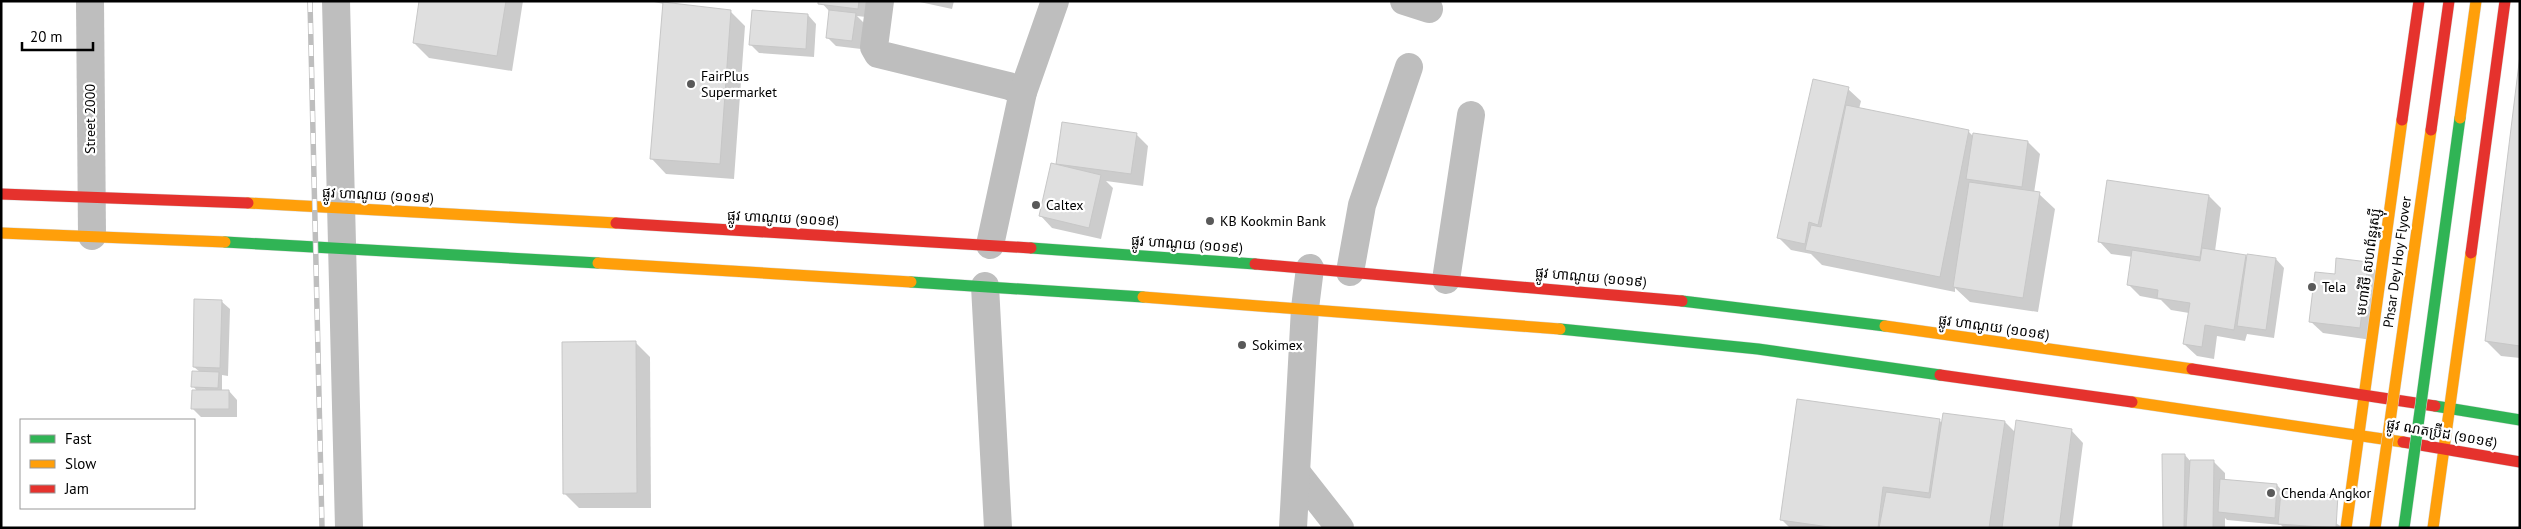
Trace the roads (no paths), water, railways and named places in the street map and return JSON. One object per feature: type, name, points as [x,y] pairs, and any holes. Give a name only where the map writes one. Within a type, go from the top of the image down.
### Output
[{"type":"main road","name":"មហាវិថី សហព័ន្ធរុស្ស៊ី","points":[[2346,528],[2419,1]]},
{"type":"main road","name":"Phsar Dey Hoy Flyover","points":[[2375,528],[2449,1]]},
{"type":"main road","points":[[2404,528],[2476,1]]},
{"type":"main road","points":[[2433,528],[2505,1]]},
{"type":"main road","name":"ផ្លូវ ហាណូយ (១០១៩)","points":[[1,194],[342,207],[990,245],[1310,268],[1762,309],[2365,394]]},
{"type":"main road","points":[[1,233],[342,247],[984,286],[1305,308],[1618,334],[1758,349],[2359,434]]},
{"type":"main road","name":"ផ្លូវ ណតប្រ៊ីដ (១០១៩)","points":[[2365,394],[2520,420]]},
{"type":"main road","name":"ផ្លូវ ណតប្រ៊ីដ (១០១៩)","points":[[2359,434],[2520,462]]},
{"type":"street","name":"Street 2000","points":[[90,1],[92,236]]},
{"type":"street","points":[[336,1],[349,528]]},
{"type":"street","points":[[880,1],[874,46],[878,54],[1009,86],[1023,92]]},
{"type":"street","points":[[990,245],[1023,92],[1055,1]]},
{"type":"street","points":[[1350,272],[1362,205],[1409,67]]},
{"type":"street","points":[[1446,280],[1470,115]]},
{"type":"street","points":[[1293,528],[1305,308],[1310,268]]},
{"type":"street","points":[[984,286],[998,528]]},
{"type":"street","points":[[1297,472],[1340,528]]},
{"type":"railway","points":[[310,1],[322,528]]},
{"type":"place","name":"FairPlus Supermarket","points":[[691,84]]},
{"type":"place","name":"Caltex","points":[[1036,205]]},
{"type":"place","name":"KB Kookmin Bank","points":[[1210,221]]},
{"type":"place","name":"Tela","points":[[2312,287]]},
{"type":"place","name":"Sokimex","points":[[1242,345]]},
{"type":"place","name":"Chenda Angkor","points":[[2271,493]]}]
